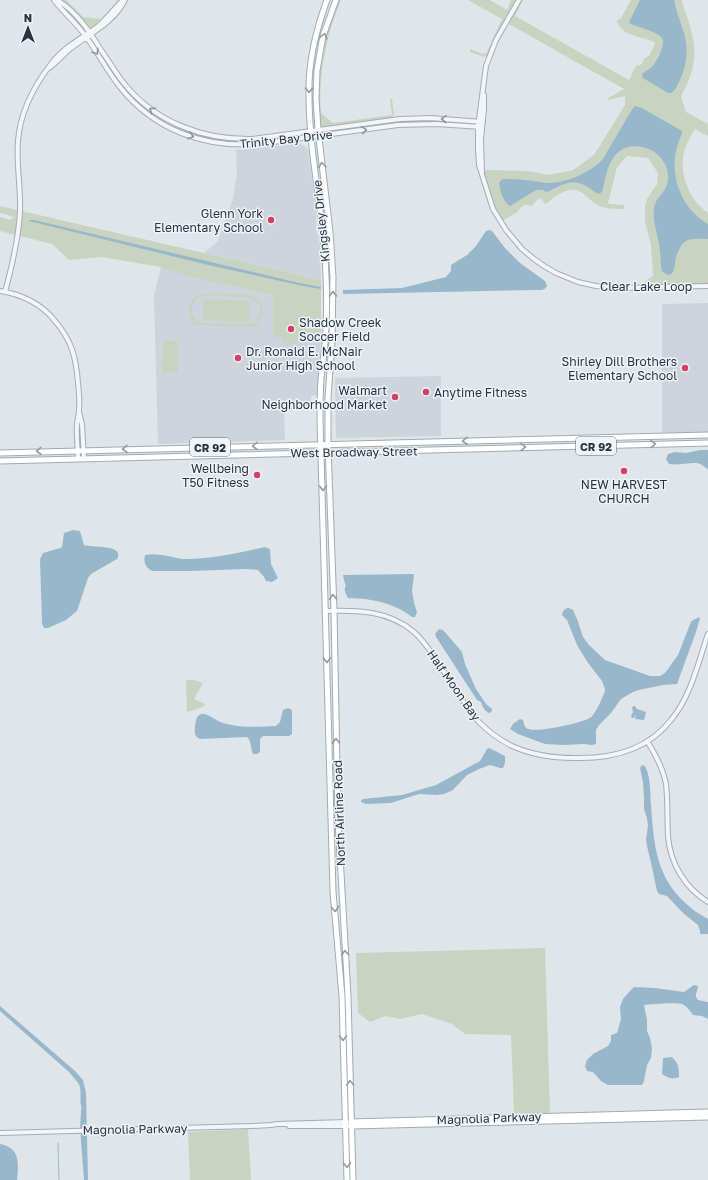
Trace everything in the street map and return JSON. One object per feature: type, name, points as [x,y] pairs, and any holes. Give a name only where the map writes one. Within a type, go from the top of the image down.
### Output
[{"type":"main road","name":"Kingsley Drive","points":[[322,445],[320,396],[325,343],[326,277],[323,232],[311,134],[308,94],[311,60],[318,27],[328,0]]},
{"type":"main road","name":"Kingsley Drive","points":[[328,445],[328,397],[332,343],[333,277],[330,232],[318,133],[316,98],[317,70],[323,36],[336,0]]},
{"type":"main road","points":[[323,232],[330,232]]},
{"type":"main road","points":[[326,277],[333,277]]},
{"type":"main road","points":[[325,343],[332,343]]},
{"type":"main road","name":"West Broadway Street","points":[[0,453],[708,435]]},
{"type":"main road","name":"West Broadway Street","points":[[0,461],[708,443]]},
{"type":"main road","name":"North Airline Road","points":[[322,445],[333,892],[342,996],[353,1180]]},
{"type":"main road","name":"North Airline Road","points":[[328,445],[334,611],[338,821],[348,996],[349,1124],[347,1180]]},
{"type":"main road","points":[[270,454],[272,449],[291,446]]},
{"type":"main road","points":[[324,547],[332,546]]},
{"type":"main road","points":[[336,933],[344,932]]},
{"type":"main road","name":"Magnolia Parkway","points":[[515,1120],[708,1112]]},
{"type":"main road","name":"Magnolia Parkway","points":[[349,1124],[708,1117]]},
{"type":"street","name":"Trinity Bay Drive","points":[[54,0],[86,36],[120,86],[144,112],[180,132],[203,140],[242,145],[258,144],[311,134],[412,119],[430,118],[481,122]]},
{"type":"street","name":"Trinity Bay Drive","points":[[58,0],[71,11],[90,33],[124,83],[132,92],[148,107],[177,124],[200,133],[235,139],[311,134]]},
{"type":"street","points":[[5,292],[20,220],[18,150],[19,131],[34,88],[53,61],[62,52],[72,43],[90,33],[124,0]]},
{"type":"street","points":[[480,127],[486,66],[496,40],[518,0]]},
{"type":"street","name":"Trinity Bay Drive","points":[[318,133],[398,125],[436,124],[480,127]]},
{"type":"street","name":"Clear Lake Loop","points":[[480,127],[479,165],[493,209],[506,230],[522,249],[544,266],[556,273],[584,284],[596,286],[621,288],[708,286]]},
{"type":"street","points":[[0,291],[24,298],[42,308],[52,316],[71,346],[76,363],[79,411],[82,424],[78,459]]},
{"type":"street","points":[[80,450],[84,459]]},
{"type":"street","name":"Half Moon Bay","points":[[325,611],[356,610],[375,613],[394,620],[414,632],[428,647],[468,708],[479,722],[498,738],[521,750],[547,756],[572,758],[597,758],[622,753],[648,742],[664,728],[680,708],[688,691],[708,634]]},
{"type":"street","points":[[648,742],[658,760],[666,783],[668,837],[672,859],[684,881],[694,892],[708,902]]},
{"type":"street","name":"Magnolia Parkway","points":[[0,1133],[277,1124],[349,1124]]},
{"type":"shaded area","name":"Glenn York Elementary School","points":[[299,143],[308,149],[316,211],[316,229],[320,243],[321,280],[204,253],[218,241],[233,199],[237,173],[236,150]]},
{"type":"shaded area","name":"Dr. Ronald E. McNair Junior High School","points":[[161,267],[273,295],[273,337],[321,337],[317,395],[311,396],[312,408],[284,410],[285,440],[158,444],[154,296]]},
{"type":"shaded area","name":"Shirley Dill Brothers Elementary School","points":[[708,303],[708,433],[662,436],[662,304]]},
{"type":"shaded area","points":[[441,376],[441,436],[336,438],[335,378]]},
{"type":"green space","points":[[61,0],[66,0],[83,17],[101,19],[118,0],[121,0],[103,21],[90,28]]},
{"type":"green space","points":[[338,0],[341,0],[329,34],[323,67],[320,95],[321,113],[333,123],[392,115],[390,99],[392,99],[394,115],[391,119],[323,127],[320,126],[318,104],[320,72],[326,37]]},
{"type":"green space","points":[[468,0],[490,0],[507,10],[511,0],[516,0],[489,55],[484,57],[470,52],[470,49],[483,54],[487,52],[502,19]]},
{"type":"green space","points":[[520,0],[523,0],[515,16],[629,80],[636,66],[642,64],[644,58],[649,56],[655,44],[650,40],[625,32],[616,21],[621,18],[631,0],[682,0],[691,30],[694,61],[692,72],[681,96],[686,112],[708,124],[708,136],[695,129],[692,134],[685,149],[683,167],[686,184],[690,193],[708,213],[708,284],[643,285],[642,283],[653,276],[651,245],[645,222],[645,206],[647,199],[657,184],[658,173],[648,158],[627,156],[617,167],[608,203],[624,205],[624,209],[599,206],[579,191],[570,190],[561,193],[546,204],[539,198],[531,206],[522,206],[517,212],[502,221],[491,196],[484,170],[528,171],[549,175],[573,170],[594,155],[625,105],[625,96],[607,99],[624,89],[507,23]]},
{"type":"green space","points":[[0,206],[321,280],[321,337],[298,337],[297,344],[283,343],[283,337],[273,337],[273,295],[185,275],[161,267],[101,257],[69,260],[52,244],[0,231],[0,217],[10,220],[14,217],[0,213]]},
{"type":"green space","points":[[204,293],[238,294],[251,295],[255,297],[263,310],[263,315],[256,324],[259,325],[259,327],[192,325],[194,322],[189,313],[190,304],[195,297]],"holes":[[[207,296],[229,296],[254,300],[259,306],[260,314],[256,320],[250,324],[201,323],[194,317],[192,309],[198,298]]]},
{"type":"green space","points":[[203,299],[249,301],[249,322],[203,320]]},
{"type":"green space","points":[[163,341],[178,341],[178,372],[162,372]]},
{"type":"green space","points":[[186,680],[194,680],[203,683],[194,699],[205,704],[203,707],[187,712]]},
{"type":"green space","points":[[545,948],[550,1113],[514,1113],[511,1035],[465,1034],[452,1024],[422,1014],[399,1019],[386,1016],[370,1022],[358,1013],[356,953]]},
{"type":"green space","points":[[248,1129],[251,1180],[190,1180],[188,1132]]},
{"type":"water","points":[[640,0],[674,0],[685,36],[687,49],[686,62],[682,74],[676,87],[671,93],[668,93],[643,78],[642,74],[652,67],[658,57],[662,49],[663,41],[660,36],[629,22]]},
{"type":"water","points":[[635,106],[642,108],[682,131],[676,149],[675,172],[677,183],[685,202],[699,218],[708,224],[708,239],[691,239],[686,241],[680,247],[675,261],[674,270],[670,275],[662,271],[660,247],[654,222],[654,208],[658,198],[667,186],[668,182],[667,168],[658,155],[652,150],[637,146],[623,149],[617,154],[610,164],[602,192],[599,194],[581,183],[571,182],[547,192],[536,190],[510,206],[504,199],[499,186],[502,179],[556,183],[571,179],[592,168],[603,159]]},
{"type":"water","points":[[29,220],[321,287],[321,289],[204,264]]},
{"type":"water","points":[[486,231],[492,231],[505,248],[520,263],[545,281],[547,286],[543,290],[343,294],[343,290],[402,288],[446,277],[451,271],[451,265],[467,255],[476,246]]},
{"type":"water","points":[[708,450],[708,469],[698,463],[669,464],[666,459],[668,454],[675,452],[686,453]]},
{"type":"water","points":[[73,530],[80,531],[84,545],[112,549],[118,554],[117,559],[91,574],[88,578],[77,611],[66,620],[48,628],[44,628],[42,624],[40,559],[43,553],[62,547],[64,533]]},
{"type":"water","points":[[265,547],[270,549],[271,564],[278,578],[272,582],[266,581],[258,570],[153,571],[147,567],[144,560],[145,555],[150,554],[195,559]]},
{"type":"water","points":[[413,574],[412,591],[417,612],[415,617],[412,617],[398,608],[382,602],[348,598],[345,592],[346,586],[343,575]]},
{"type":"water","points":[[567,608],[573,610],[583,637],[605,660],[650,676],[660,676],[665,673],[678,655],[691,622],[699,617],[700,618],[677,684],[639,690],[621,699],[611,713],[599,725],[596,730],[596,744],[592,745],[545,744],[518,734],[510,729],[513,724],[520,719],[523,720],[526,728],[538,730],[577,723],[590,718],[599,706],[605,689],[602,681],[588,663],[577,645],[567,620],[562,615],[563,611]]},
{"type":"water","points":[[439,629],[443,630],[462,652],[465,664],[476,689],[486,704],[492,709],[490,713],[485,710],[481,702],[477,700],[436,637],[435,634]]},
{"type":"water","points":[[633,706],[646,712],[644,720],[635,719],[636,714],[634,718],[632,718]]},
{"type":"water","points":[[288,708],[292,710],[292,734],[289,736],[263,736],[260,739],[260,752],[257,754],[253,754],[250,740],[247,737],[200,739],[195,733],[196,720],[201,714],[205,714],[229,725],[256,727],[276,726],[280,722],[283,710]]},
{"type":"water","points":[[489,748],[505,756],[503,768],[490,765],[479,769],[467,775],[453,790],[444,794],[419,794],[391,803],[366,804],[361,802],[363,799],[402,795],[436,785],[480,761]]},
{"type":"water","points":[[642,765],[645,766],[650,785],[654,834],[659,861],[670,885],[679,896],[692,909],[708,919],[708,934],[700,934],[698,925],[683,913],[667,896],[659,894],[657,891],[646,839],[648,826],[644,809],[643,782],[640,768]]},
{"type":"water","points":[[694,985],[698,986],[696,997],[698,1000],[708,1002],[708,1019],[702,1016],[693,1015],[687,1007],[679,1003],[644,1005],[647,1020],[647,1031],[652,1048],[651,1058],[647,1065],[642,1085],[608,1085],[601,1081],[593,1072],[587,1071],[585,1066],[587,1060],[593,1054],[608,1046],[611,1041],[611,1035],[617,1033],[621,1019],[620,1007],[623,999],[634,987],[684,992]]},
{"type":"water","points":[[0,1006],[75,1071],[83,1080],[86,1093],[88,1180],[84,1180],[80,1128],[82,1095],[79,1084],[69,1072],[0,1011]]},
{"type":"water","points":[[672,1057],[679,1069],[679,1077],[672,1078],[662,1074],[663,1058]]},
{"type":"water","points":[[0,1144],[7,1146],[15,1152],[18,1162],[17,1180],[0,1180]]},
{"type":"waterway","points":[[82,1090],[82,1104]]},
{"type":"waterway","points":[[58,1143],[59,1180]]},
{"type":"place","name":"Glenn York Elementary School","points":[[271,220]]},
{"type":"place","name":"Shadow Creek Soccer Field","points":[[291,329]]},
{"type":"place","name":"Dr. Ronald E. McNair Junior High School","points":[[238,358]]},
{"type":"place","name":"Shirley Dill Brothers Elementary School","points":[[685,368]]},
{"type":"place","name":"Anytime Fitness","points":[[426,392]]},
{"type":"place","name":"Walmart Neighborhood Market","points":[[395,397]]},
{"type":"place","name":"NEW HARVEST CHURCH","points":[[624,471]]},
{"type":"place","name":"Wellbeing T50 Fitness","points":[[257,475]]}]
